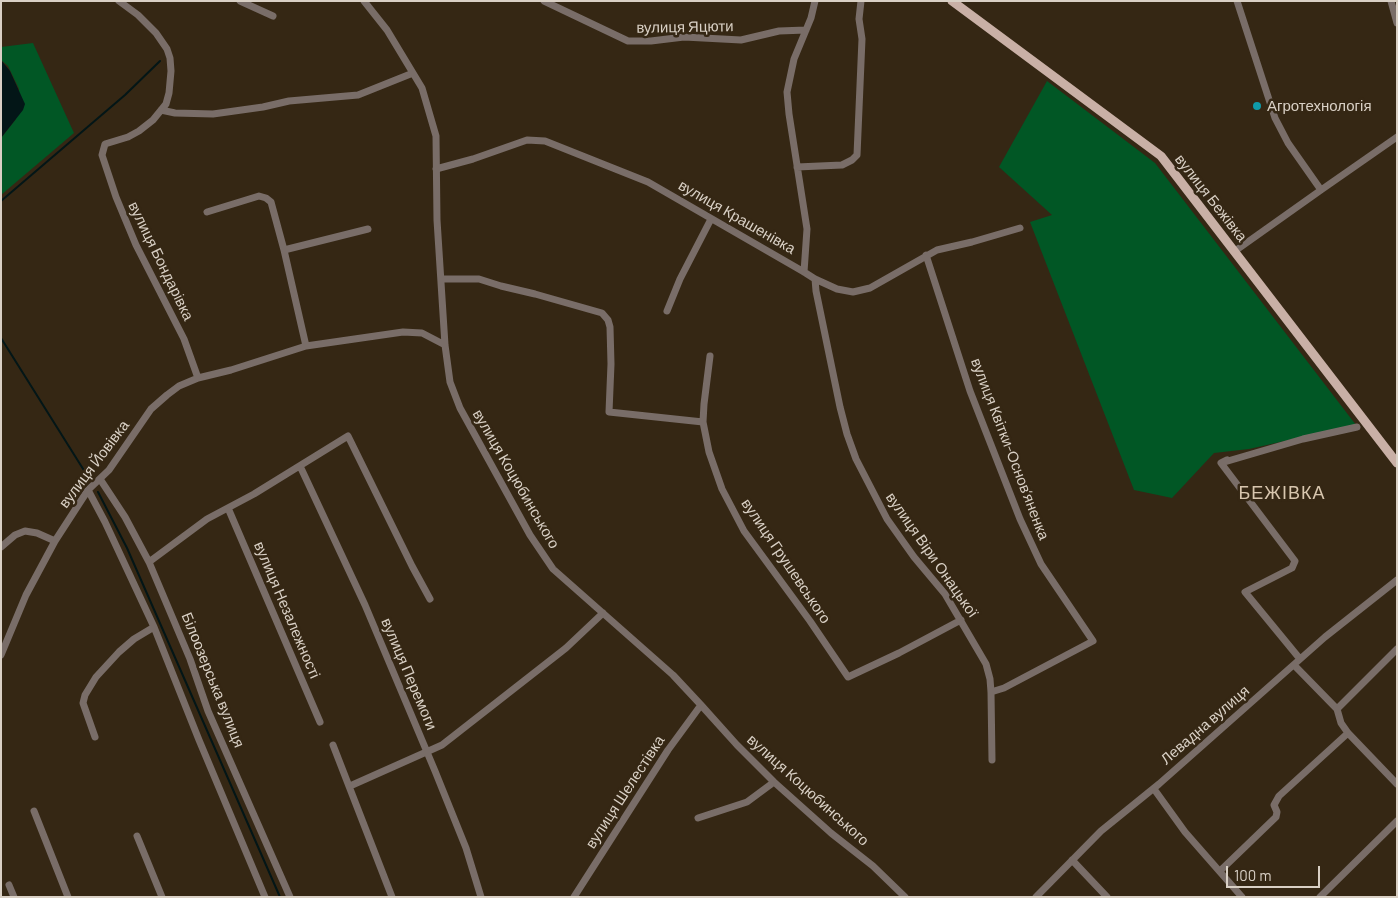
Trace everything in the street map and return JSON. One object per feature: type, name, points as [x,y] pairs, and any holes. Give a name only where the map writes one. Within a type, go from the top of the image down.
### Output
[{"type":"main road","name":"вулиця Бежівка","points":[[952,1],[1161,156],[1397,463]]},
{"type":"street","name":"вулиця Бондарівка","points":[[119,1],[150,27],[166,49],[170,58],[171,71],[169,93],[161,110],[153,120],[128,137],[105,144],[102,155],[116,197],[136,245],[184,339],[198,378]]},
{"type":"street","points":[[240,1],[273,16]]},
{"type":"street","name":"вулиця Коцюбинського","points":[[364,1],[387,30],[422,88],[436,136],[441,279],[445,345],[450,382],[460,408],[530,535],[553,569],[673,675],[737,745],[774,782],[831,833],[873,866],[905,897]]},
{"type":"street","name":"вулиця Яцюти","points":[[544,1],[628,41],[651,41],[684,37],[741,40],[779,31],[806,30]]},
{"type":"street","points":[[804,272],[807,229],[789,114],[788,92],[794,59],[811,18],[814,1]]},
{"type":"street","points":[[797,167],[842,165],[857,155],[862,39],[859,19],[860,1]]},
{"type":"street","points":[[1237,1],[1275,118],[1288,144],[1321,190]]},
{"type":"street","points":[[1391,1],[1397,23]]},
{"type":"street","points":[[161,110],[175,113],[212,114],[263,107],[289,101],[358,95],[413,73]]},
{"type":"street","points":[[1235,251],[1397,137]]},
{"type":"street","name":"вулиця Крашенівка","points":[[436,169],[473,159],[527,140],[545,141],[648,182],[815,280],[853,292],[862,291],[937,250],[1020,228]]},
{"type":"street","points":[[207,212],[259,196],[271,202],[306,346]]},
{"type":"street","points":[[667,311],[680,279],[711,219]]},
{"type":"street","points":[[284,250],[368,229]]},
{"type":"street","name":"вулиця Квітки-Основʼяненка","points":[[926,255],[970,392],[1020,519],[1041,564],[1093,641],[1004,688],[991,692]]},
{"type":"street","points":[[441,279],[480,279],[602,313],[608,320],[610,327],[609,412],[703,422],[710,356]]},
{"type":"street","name":"вулиця Віри Онацької","points":[[815,280],[840,407],[856,459],[887,519],[914,557],[945,594],[986,664],[991,692],[992,760]]},
{"type":"street","name":"вулиця Йовівка","points":[[1,655],[26,595],[55,541],[88,490],[117,461],[151,409],[180,386],[198,378],[231,370],[306,346],[402,332],[422,333],[445,345]]},
{"type":"street","name":"вулиця Грушевського","points":[[703,422],[709,452],[722,489],[744,531],[810,621],[848,677],[899,653],[961,620]]},
{"type":"street","points":[[1300,659],[1245,592],[1292,568],[1295,561],[1224,461],[1303,439],[1357,427]]},
{"type":"street","points":[[149,562],[207,519],[300,466],[348,436],[430,599]]},
{"type":"street","name":"вулиця Перемоги","points":[[300,466],[365,605],[466,848],[481,897]]},
{"type":"street","name":"Білоозерська вулиця","points":[[100,479],[125,517],[149,562],[190,659],[208,711],[290,897]]},
{"type":"street","points":[[88,490],[154,627],[265,897]]},
{"type":"street","name":"вулиця Незалежності","points":[[228,508],[320,722]]},
{"type":"street","points":[[1,548],[15,535],[24,531],[37,533],[55,541]]},
{"type":"street","name":"Левадна вулиця","points":[[1036,897],[1101,832],[1154,789],[1348,617],[1397,580]]},
{"type":"street","points":[[350,786],[442,745],[566,648],[603,613]]},
{"type":"street","points":[[95,737],[83,703],[85,695],[96,678],[119,652],[134,639],[154,627]]},
{"type":"street","points":[[1337,709],[1397,649]]},
{"type":"street","points":[[1294,664],[1337,709],[1341,723],[1348,732],[1397,784]]},
{"type":"street","name":"вулиця Шелестівка","points":[[574,897],[668,750],[701,704]]},
{"type":"street","points":[[1220,871],[1276,817],[1277,812],[1274,805],[1278,796],[1348,732]]},
{"type":"street","points":[[333,745],[392,897]]},
{"type":"street","points":[[698,818],[747,802],[774,782]]},
{"type":"street","points":[[1154,789],[1185,832],[1242,897]]},
{"type":"street","points":[[34,811],[68,897]]},
{"type":"street","points":[[1320,897],[1397,821]]},
{"type":"street","points":[[136,836],[162,897]]},
{"type":"street","points":[[1072,860],[1107,897]]},
{"type":"street","points":[[9,885],[14,897]]},
{"type":"green space","points":[[33,43],[74,133],[1,195],[1,138],[16,119],[19,89],[8,66],[1,60],[1,47]]},
{"type":"green space","points":[[1047,81],[1155,163],[1356,425],[1249,449],[1214,453],[1172,498],[1134,490],[1030,222],[1052,215],[999,167]]},
{"type":"shaded area","points":[[1,60],[10,71],[25,104],[23,110],[1,138]]},
{"type":"waterway","points":[[1,201],[125,95],[160,61]]},
{"type":"waterway","points":[[1,338],[90,480]]},
{"type":"waterway","points":[[98,492],[127,548],[280,897]]},
{"type":"place","name":"Агротехнологія","points":[[1257,106]]},
{"type":"district","name":"БЕЖІВКА","points":[[1282,493]]}]
